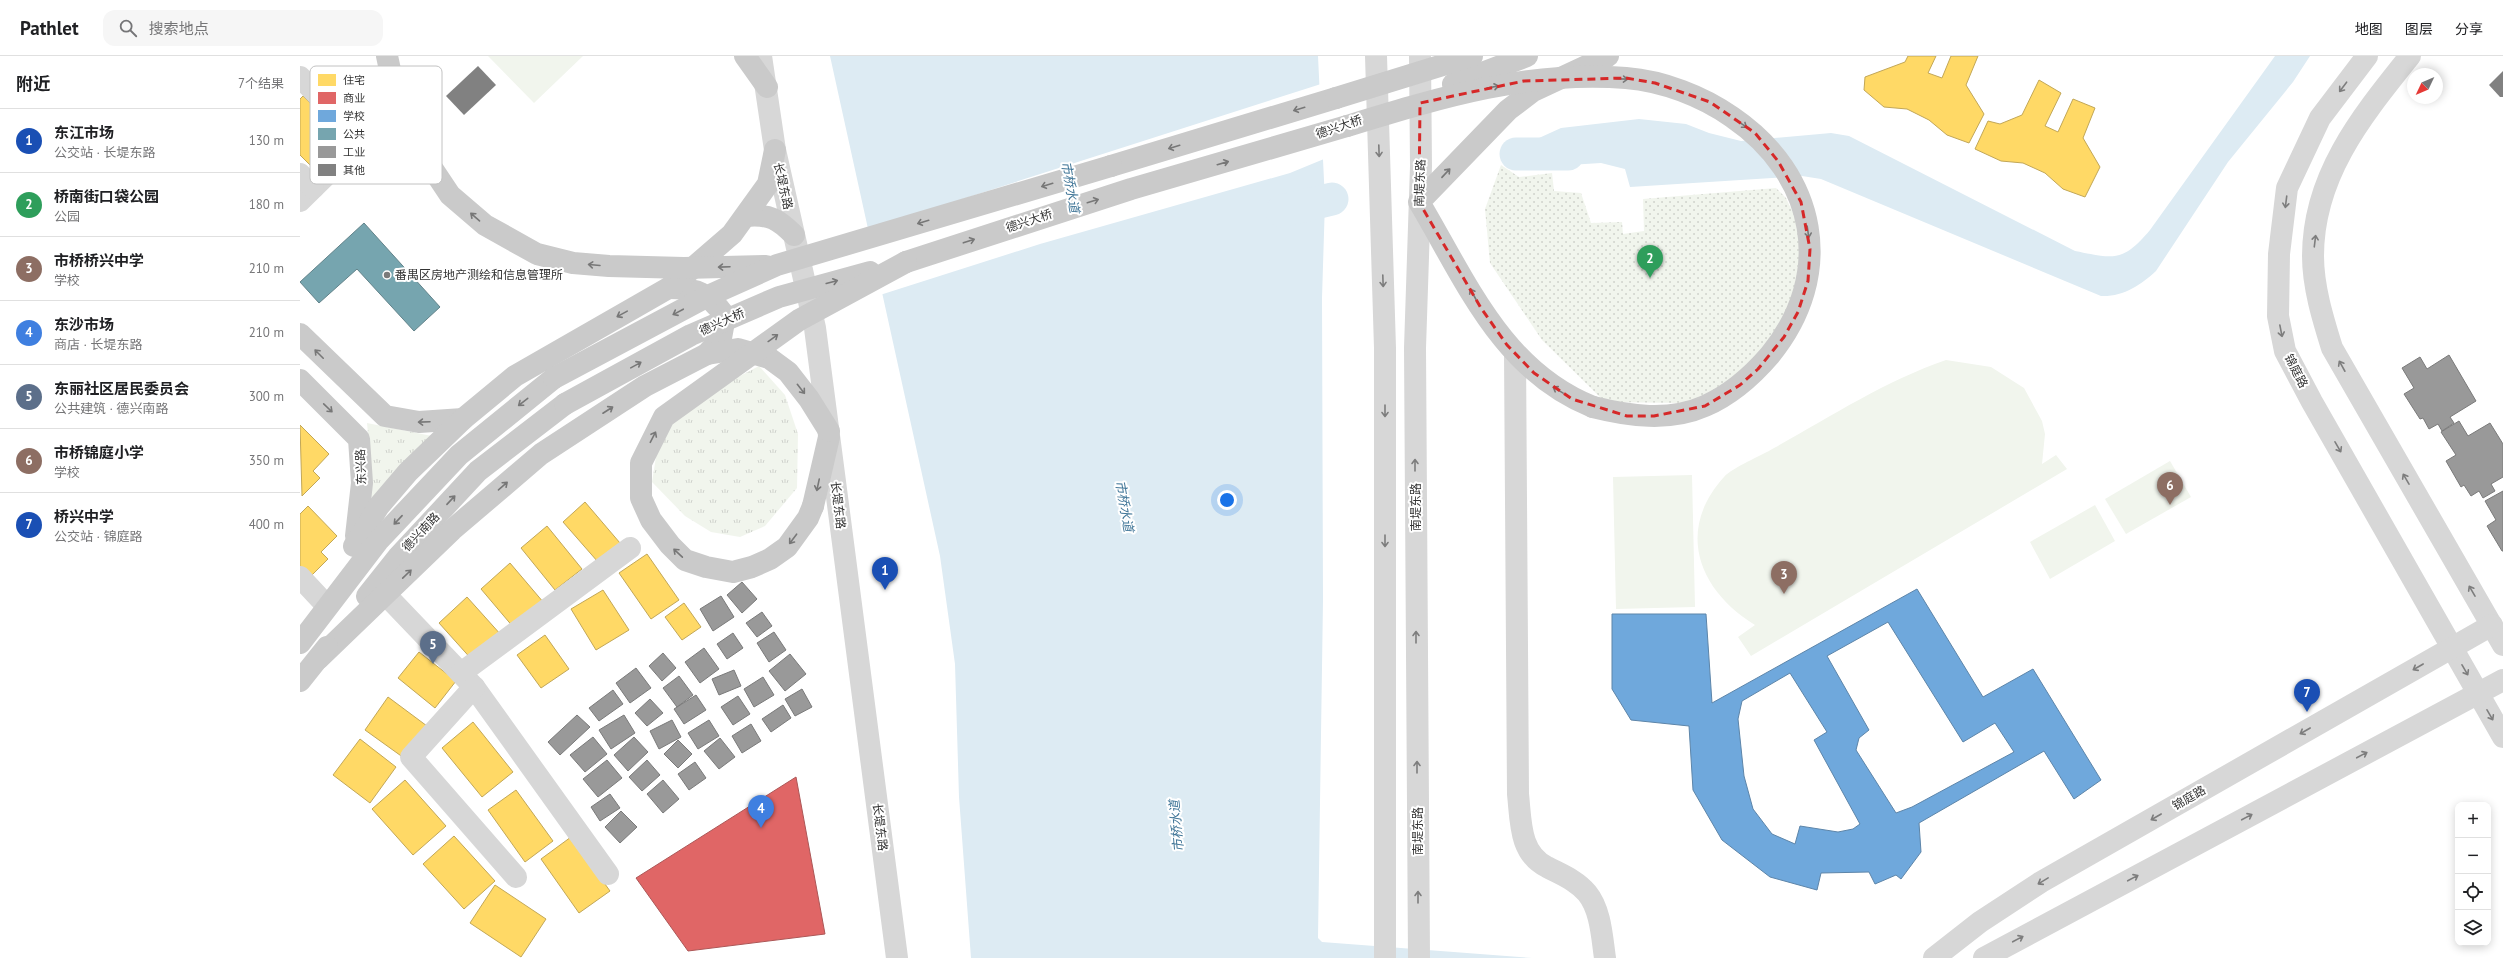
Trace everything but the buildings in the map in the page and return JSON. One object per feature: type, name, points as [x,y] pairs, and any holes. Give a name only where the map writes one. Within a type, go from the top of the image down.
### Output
[{"type":"main road","points":[[387,56],[389,66]]},
{"type":"main road","points":[[746,56],[767,87]]},
{"type":"main road","points":[[1336,98],[1419,56]]},
{"type":"main road","points":[[442,183],[450,195],[484,225],[536,254],[573,263],[609,266],[684,268],[777,265],[1472,56]]},
{"type":"main road","name":"德兴大桥","points":[[565,404],[691,335],[780,296],[906,262],[1101,198],[1348,126],[1527,56]]},
{"type":"main road","points":[[1348,126],[1446,96],[1524,81],[1566,78],[1626,78],[1655,83],[1710,102],[1756,133],[1764,142],[1794,186],[1806,220],[1810,249],[1808,281],[1798,312],[1784,337],[1758,369],[1740,385],[1705,406],[1685,412],[1654,416],[1627,416],[1593,407],[1572,399],[1552,387],[1515,354],[1481,308],[1419,202],[1508,110],[1533,91],[1608,56]]},
{"type":"main road","points":[[354,546],[378,506],[408,472],[463,419],[515,376],[668,288],[732,234],[768,184],[775,150]]},
{"type":"main road","points":[[746,216],[761,215],[779,220],[794,235]]},
{"type":"main road","points":[[318,658],[452,530],[541,454],[645,386],[707,354],[738,349],[769,358],[788,372],[809,399],[829,434],[814,506],[808,518],[787,547],[770,559],[733,572],[706,568],[685,560],[670,545],[652,520],[641,498],[641,463],[664,417],[799,320],[906,262]]},
{"type":"main road","name":"德兴南路","points":[[300,643],[348,578],[378,541],[459,455],[554,378],[708,296],[777,265]]},
{"type":"main road","points":[[668,288],[702,292],[714,301],[725,316],[721,338],[707,354]]},
{"type":"main road","points":[[300,334],[386,416],[419,422],[463,419]]},
{"type":"main road","name":"东兴路","points":[[300,380],[359,439],[362,483],[354,546],[348,578]]},
{"type":"main road","name":"德兴南路","points":[[300,682],[398,557],[478,471],[565,404]]},
{"type":"street","name":"长堤东路","points":[[761,56],[767,87],[775,150],[815,328],[897,958]]},
{"type":"street","points":[[1376,56],[1385,348],[1385,958]]},
{"type":"street","name":"南堤东路","points":[[1419,56],[1419,202],[1415,348],[1419,958]]},
{"type":"street","name":"锦庭路","points":[[2367,56],[2320,118],[2287,188],[2280,254],[2278,316],[2285,351],[2503,737]]},
{"type":"street","points":[[2410,56],[2349,136],[2321,198],[2313,257],[2321,310],[2332,348],[2503,645]]},
{"type":"street","points":[[300,77],[310,87]]},
{"type":"street","points":[[1515,354],[1518,794],[1521,822],[1525,846],[1531,856],[1546,867],[1578,883],[1589,895],[1600,928],[1605,958]]},
{"type":"street","points":[[516,877],[411,757],[468,680],[630,548]]},
{"type":"street","points":[[300,577],[327,606]]},
{"type":"street","points":[[385,594],[468,680],[608,874]]},
{"type":"street","name":"锦庭路","points":[[1934,958],[1980,922],[2041,882],[2492,625]]},
{"type":"street","points":[[1984,958],[2503,680]]},
{"type":"highlighted area","points":[[1626,78],[1655,83],[1710,102],[1755,133],[1778,161],[1801,202],[1810,249],[1808,281],[1798,312],[1784,337],[1758,369],[1740,385],[1705,406],[1654,416],[1627,416],[1572,399],[1534,373],[1507,345],[1481,308],[1419,202],[1420,103],[1524,81]]},
{"type":"green space","points":[[488,56],[583,56],[534,103]]},
{"type":"green space","points":[[1501,165],[1519,177],[1552,173],[1554,191],[1581,193],[1591,223],[1622,222],[1623,234],[1644,231],[1643,199],[1776,188],[1786,198],[1804,236],[1797,294],[1782,327],[1729,386],[1683,403],[1605,402],[1542,340],[1490,263],[1485,209]]},
{"type":"green space","points":[[1946,360],[1991,367],[2024,388],[2042,421],[2045,434],[2042,464],[2056,455],[2067,469],[1751,656],[1738,637],[1755,625],[1736,611],[1720,595],[1708,577],[1700,558],[1698,539],[1700,518],[1709,497],[1728,473],[1740,466],[1901,378]]},
{"type":"green space","points":[[759,366],[785,395],[798,434],[797,488],[765,526],[740,537],[711,532],[685,516],[652,482],[659,438],[682,414],[723,385]]},
{"type":"green space","points":[[367,423],[437,437],[369,510],[371,464]]},
{"type":"green space","points":[[2170,461],[2191,497],[2126,534],[2105,499]]},
{"type":"green space","points":[[1692,475],[1695,607],[1616,609],[1613,477]]},
{"type":"green space","points":[[2095,505],[2115,541],[2050,579],[2030,542]]},
{"type":"water","name":"市桥水道","points":[[830,56],[1318,56],[1325,201],[1322,298],[1323,600],[1318,938],[1322,942],[1532,958],[971,958],[959,797],[955,664],[940,556]]},
{"type":"water","points":[[2275,56],[2310,56],[2293,82],[2228,162],[2156,271],[2131,289],[2109,296],[2101,296],[1821,179],[1802,176],[1630,187],[1625,169],[1601,163],[1537,167],[1522,153],[1539,138],[1561,128],[1639,119],[1686,124],[1709,133],[1741,141],[1831,133],[1849,136],[2075,251],[2100,256],[2117,256],[2133,248],[2150,230]]},
{"type":"pier","points":[[1321,84],[1324,159],[1290,173],[1040,244],[880,295],[866,230]]},
{"type":"waterway","points":[[1516,154],[1568,154]]},
{"type":"waterway","points":[[1282,211],[1332,199]]},
{"type":"place","name":"番禺区房地产测绘和信息管理所","points":[[387,275]]},
{"type":"place","name":"桥南街口袋公园","points":[[1650,278]]},
{"type":"place","name":"市桥锦庭小学","points":[[2170,505]]},
{"type":"place","name":"东江市场","points":[[885,590]]},
{"type":"place","name":"市桥桥兴中学","points":[[1784,594]]},
{"type":"place","name":"东丽社区居民委员会","points":[[433,664]]},
{"type":"place","name":"桥兴中学","points":[[2307,712]]},
{"type":"place","name":"东沙市场","points":[[761,828]]}]
